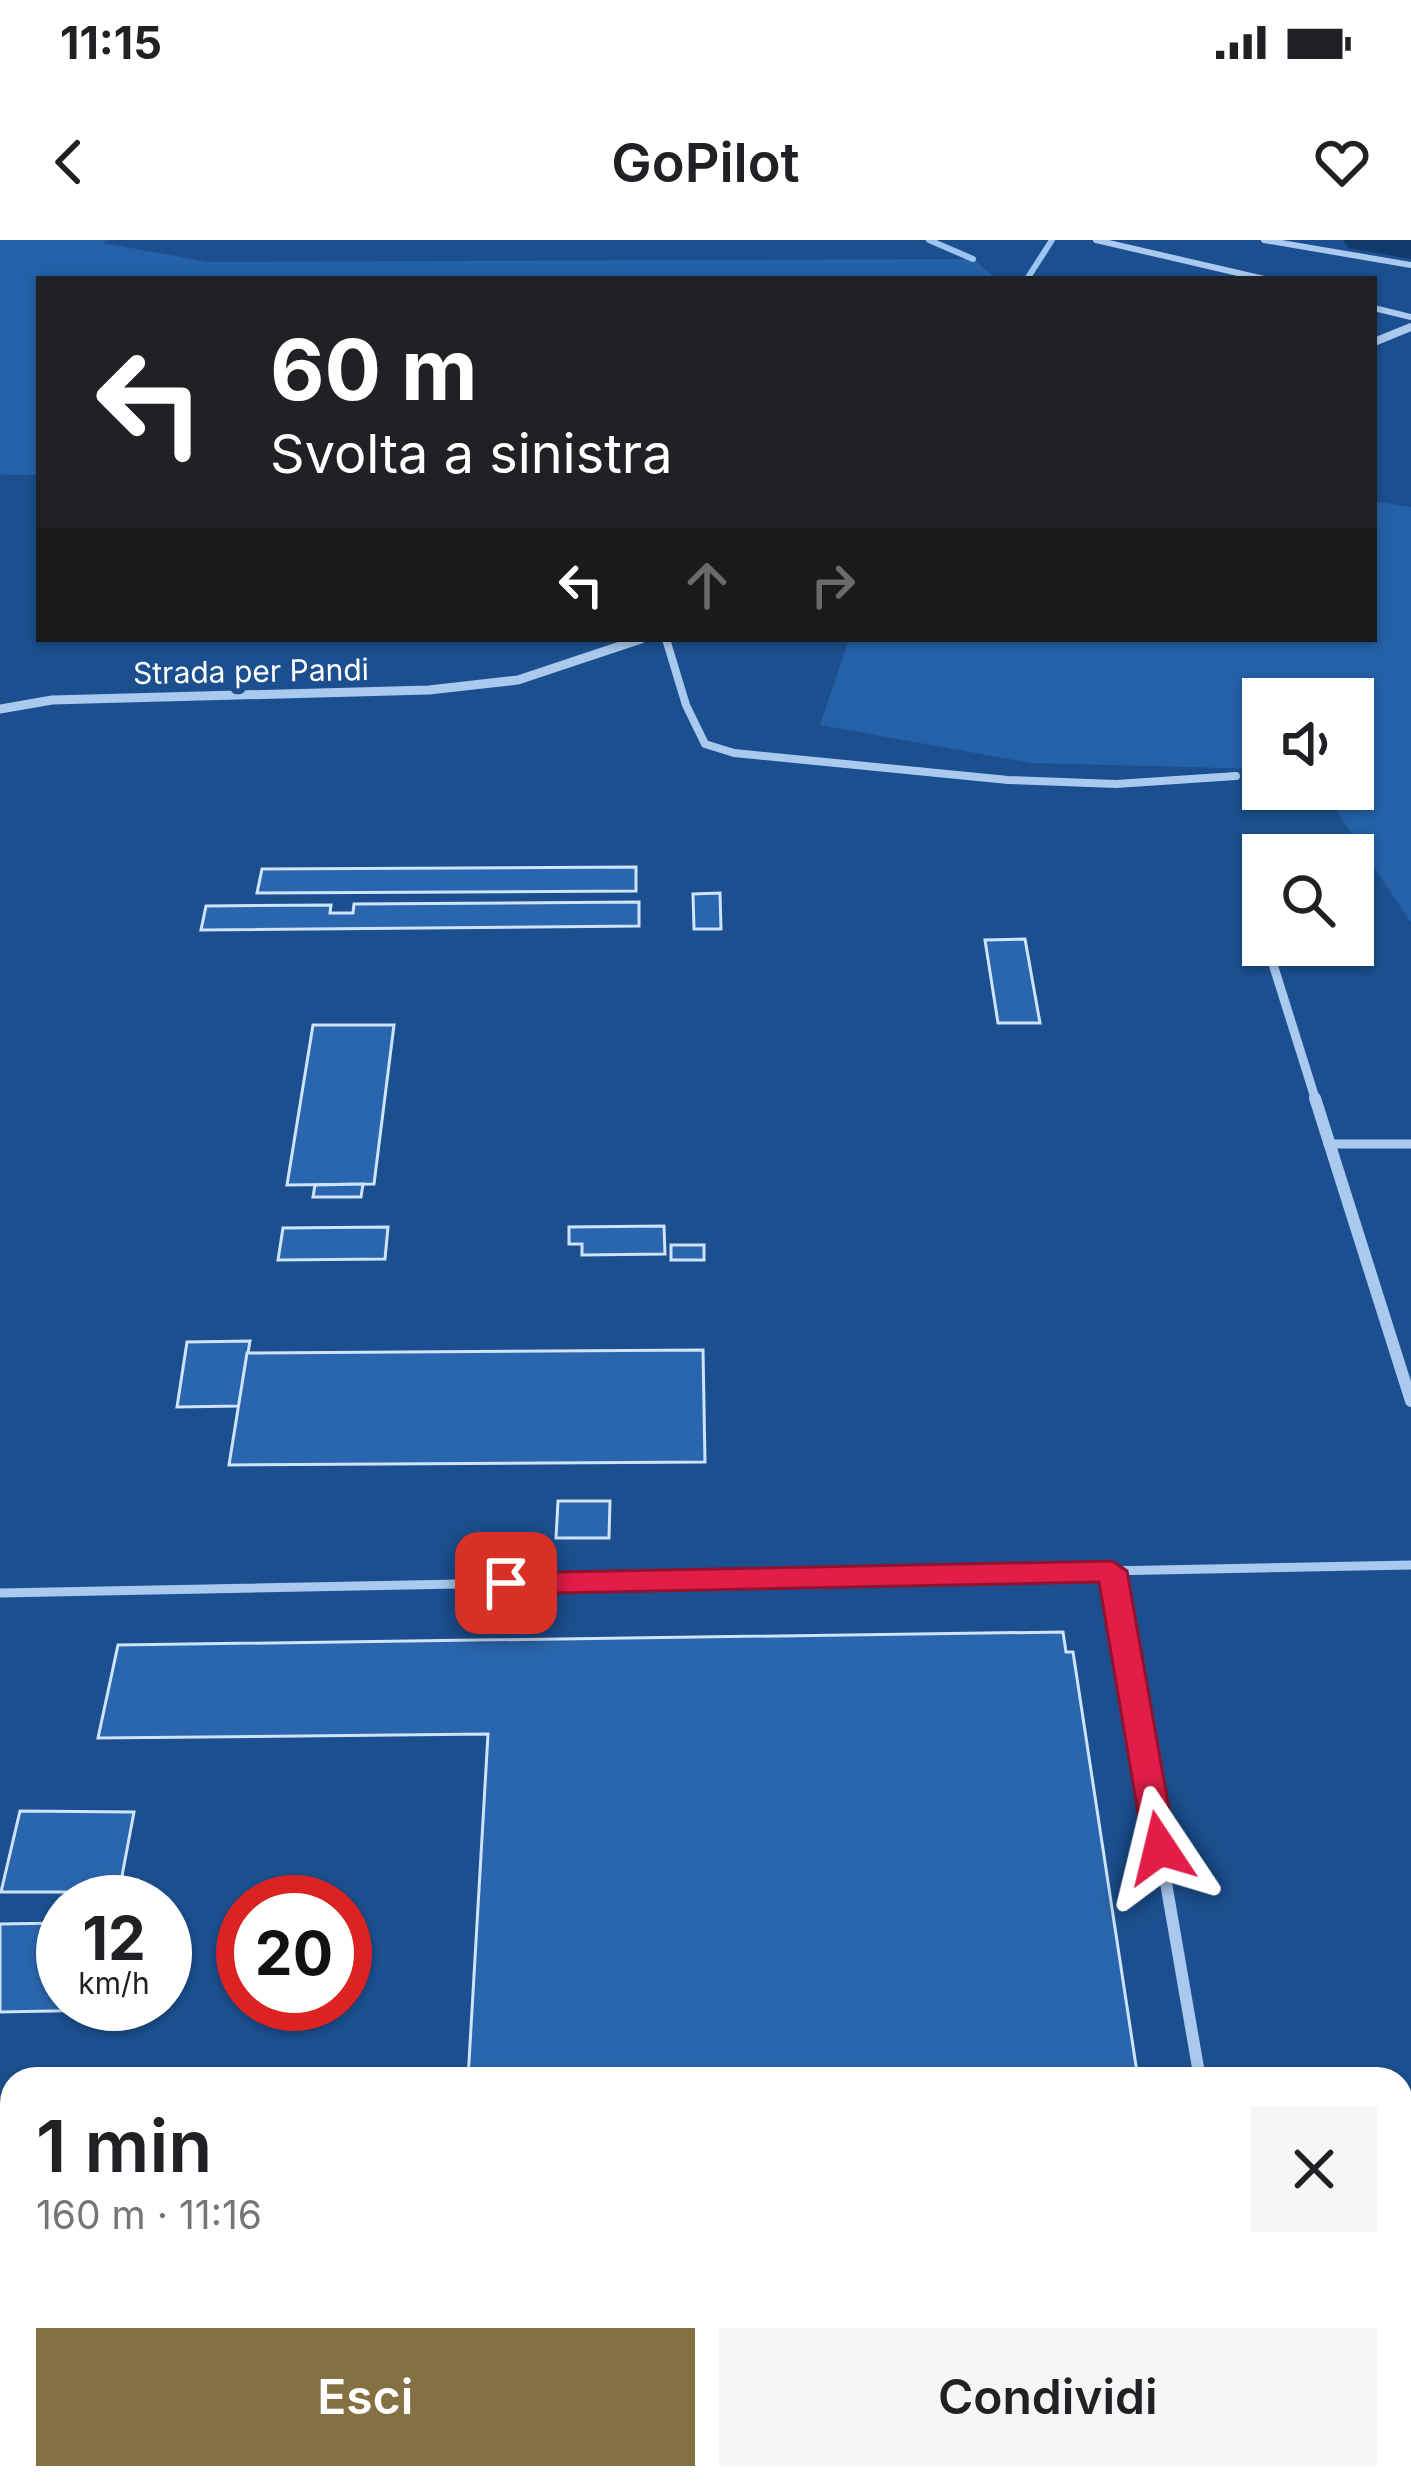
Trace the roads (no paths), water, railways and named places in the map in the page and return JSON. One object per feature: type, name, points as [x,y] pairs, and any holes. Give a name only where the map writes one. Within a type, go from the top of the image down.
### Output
[{"type":"street","points":[[1377,341],[1411,327]]},
{"type":"street","name":"Strada per Pandi","points":[[0,709],[52,700],[429,690],[518,680],[632,642]]},
{"type":"street","points":[[1274,966],[1411,1401]]},
{"type":"lane","points":[[1096,240],[1251,276]]},
{"type":"lane","points":[[1264,240],[1411,265]]},
{"type":"lane","points":[[1377,309],[1411,317]]},
{"type":"lane","points":[[667,642],[686,705],[705,744],[734,753],[932,769],[1008,781],[1116,784],[1236,776]]},
{"type":"lane","points":[[1328,1144],[1411,1144]]},
{"type":"lane","points":[[0,1593],[1411,1565]]},
{"type":"lane","points":[[1112,1571],[1198,2067]]},
{"type":"waterway","points":[[929,240],[973,259]]},
{"type":"waterway","points":[[1029,276],[1052,240]]},
{"type":"waterway","points":[[1361,240],[1411,248]]}]
